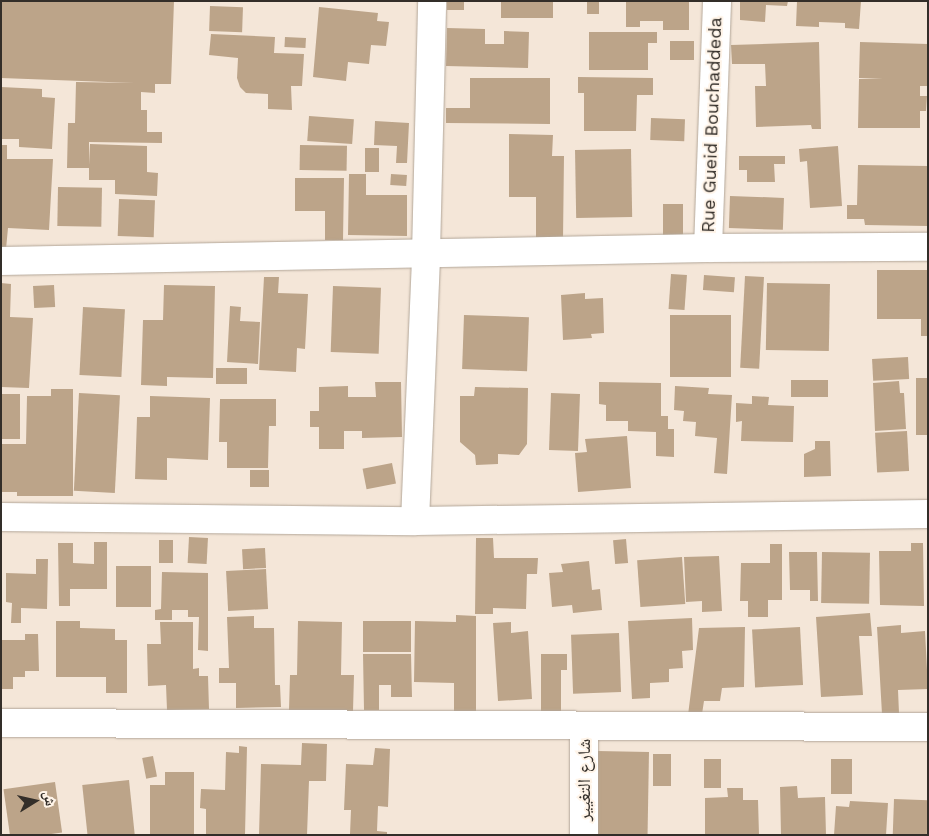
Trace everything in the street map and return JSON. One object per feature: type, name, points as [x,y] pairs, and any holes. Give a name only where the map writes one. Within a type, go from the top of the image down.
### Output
[{"type":"street","points":[[415,521],[426,253],[432,1]]},
{"type":"street","name":"Rue Gueid Bouchaddeda","points":[[708,248],[716,1]]},
{"type":"street","points":[[1,261],[708,248],[928,247]]},
{"type":"street","points":[[1,518],[415,521],[928,514]]},
{"type":"street","points":[[1,724],[928,727]]},
{"type":"street","name":"شارع التغيير","points":[[584,726],[584,835]]},
{"type":"building","points":[[1,1],[174,1],[171,84],[155,84],[155,93],[141,92],[141,110],[147,110],[147,132],[162,132],[162,143],[89,142],[89,165],[90,144],[147,146],[147,172],[158,173],[157,196],[115,194],[115,180],[89,180],[89,168],[67,168],[68,123],[75,123],[76,82],[135,83],[1,78]]},
{"type":"building","points":[[447,1],[464,1],[464,10],[447,10]]},
{"type":"building","points":[[501,1],[553,1],[553,18],[501,18]]},
{"type":"building","points":[[587,1],[599,1],[599,14],[587,14]]},
{"type":"building","points":[[626,1],[689,1],[689,30],[663,30],[663,21],[640,21],[640,27],[626,27]]},
{"type":"building","points":[[740,1],[788,1],[787,6],[766,5],[765,22],[740,20]]},
{"type":"building","points":[[797,1],[861,1],[859,29],[845,28],[845,23],[819,22],[819,27],[796,26]]},
{"type":"building","points":[[210,6],[243,7],[242,32],[209,31]]},
{"type":"building","points":[[319,7],[378,13],[377,21],[389,22],[386,46],[371,45],[369,64],[348,62],[346,81],[313,77]]},
{"type":"building","points":[[447,28],[485,29],[485,44],[504,44],[504,31],[529,32],[528,68],[446,66]]},
{"type":"building","points":[[589,32],[657,32],[657,43],[648,43],[648,70],[589,70]]},
{"type":"building","points":[[211,34],[275,37],[274,53],[304,54],[302,86],[291,86],[292,110],[268,109],[268,94],[246,93],[240,87],[237,78],[238,58],[209,55]]},
{"type":"building","points":[[285,37],[306,38],[305,48],[284,47]]},
{"type":"building","points":[[670,41],[694,41],[694,60],[670,60]]},
{"type":"building","points":[[819,42],[821,129],[812,129],[811,125],[756,127],[755,86],[766,86],[765,64],[732,64],[731,45]]},
{"type":"building","points":[[860,42],[928,44],[928,86],[920,86],[920,96],[927,96],[926,111],[920,111],[920,128],[858,128],[859,79],[883,79],[859,78]]},
{"type":"building","points":[[578,77],[653,78],[653,95],[637,95],[636,131],[584,131],[584,93],[578,93]]},
{"type":"building","points":[[470,78],[550,78],[550,124],[446,123],[446,108],[470,108]]},
{"type":"building","points":[[1,87],[42,89],[42,97],[55,98],[52,149],[19,147],[19,139],[1,139]]},
{"type":"building","points":[[309,116],[354,119],[352,144],[307,141]]},
{"type":"building","points":[[651,118],[685,119],[684,141],[650,140]]},
{"type":"building","points":[[375,121],[409,123],[407,163],[396,163],[397,146],[374,145]]},
{"type":"building","points":[[509,134],[553,135],[552,156],[564,156],[563,239],[536,239],[536,197],[509,197]]},
{"type":"building","points":[[1,145],[7,145],[7,159],[53,159],[49,230],[8,228],[6,249],[1,248]]},
{"type":"building","points":[[300,145],[347,146],[347,171],[300,170]]},
{"type":"building","points":[[838,146],[842,206],[810,208],[807,161],[800,162],[799,149]]},
{"type":"building","points":[[365,148],[379,148],[379,172],[365,172]]},
{"type":"building","points":[[631,149],[632,217],[576,218],[575,150]]},
{"type":"building","points":[[739,156],[785,156],[785,164],[774,164],[775,182],[747,182],[747,170],[739,170]]},
{"type":"building","points":[[858,165],[928,166],[928,226],[865,225],[864,219],[847,219],[847,205],[857,205]]},
{"type":"building","points":[[349,174],[366,174],[366,195],[407,195],[407,236],[348,235]]},
{"type":"building","points":[[391,174],[407,175],[406,186],[390,185]]},
{"type":"building","points":[[295,178],[344,178],[343,240],[325,240],[325,211],[295,211]]},
{"type":"building","points":[[58,187],[102,188],[101,227],[57,226]]},
{"type":"building","points":[[730,196],[784,198],[783,230],[729,228]]},
{"type":"building","points":[[119,199],[155,200],[154,237],[118,236]]},
{"type":"building","points":[[663,204],[683,204],[683,236],[663,236]]},
{"type":"building","points":[[877,270],[928,270],[928,336],[921,336],[921,319],[877,319]]},
{"type":"building","points":[[671,274],[687,275],[685,310],[669,309]]},
{"type":"building","points":[[704,275],[735,277],[734,292],[703,290]]},
{"type":"building","points":[[745,276],[764,277],[759,369],[740,368]]},
{"type":"building","points":[[264,277],[279,277],[278,293],[308,294],[305,349],[297,348],[296,372],[259,370]]},
{"type":"building","points":[[1,283],[11,284],[10,317],[33,318],[29,388],[1,387]]},
{"type":"building","points":[[767,283],[830,284],[829,351],[766,350]]},
{"type":"building","points":[[54,285],[55,307],[34,308],[33,286]]},
{"type":"building","points":[[164,285],[215,286],[213,378],[167,377],[167,386],[141,385],[143,320],[163,320]]},
{"type":"building","points":[[333,286],[381,288],[379,354],[331,352]]},
{"type":"building","points":[[585,293],[585,299],[603,298],[604,333],[591,334],[592,338],[563,340],[561,295]]},
{"type":"building","points":[[230,306],[241,307],[240,321],[260,322],[258,364],[227,362]]},
{"type":"building","points":[[83,307],[125,309],[121,377],[79,375]]},
{"type":"building","points":[[464,315],[529,317],[527,371],[462,369]]},
{"type":"building","points":[[670,315],[731,315],[731,377],[670,377]]},
{"type":"building","points":[[908,357],[909,379],[873,381],[872,359]]},
{"type":"building","points":[[216,368],[247,368],[247,384],[216,384]]},
{"type":"building","points":[[916,378],[928,378],[928,435],[916,435]]},
{"type":"building","points":[[791,380],[828,380],[828,397],[791,397]]},
{"type":"building","points":[[899,381],[900,393],[904,393],[906,429],[875,431],[873,383]]},
{"type":"building","points":[[375,382],[401,382],[402,437],[362,438],[362,431],[344,431],[344,449],[319,449],[319,427],[310,427],[310,411],[319,411],[319,387],[348,386],[348,397],[376,397]]},
{"type":"building","points":[[599,382],[661,383],[661,416],[668,416],[668,429],[674,429],[674,457],[656,456],[656,432],[628,431],[628,421],[606,421],[606,405],[599,404]]},
{"type":"building","points":[[675,386],[709,388],[708,394],[732,395],[727,474],[714,473],[717,438],[695,436],[696,422],[683,421],[684,411],[674,410]]},
{"type":"building","points":[[475,387],[528,388],[527,444],[519,455],[498,454],[498,464],[476,465],[475,455],[460,442],[460,396],[474,396]]},
{"type":"building","points":[[51,389],[73,389],[73,496],[17,496],[17,492],[1,492],[1,444],[26,444],[27,396],[51,396]]},
{"type":"building","points":[[79,393],[120,395],[115,493],[74,491]]},
{"type":"building","points":[[551,393],[580,394],[578,451],[549,450]]},
{"type":"building","points":[[1,394],[20,394],[20,439],[1,439]]},
{"type":"building","points":[[150,396],[210,398],[208,460],[167,458],[167,480],[135,479],[137,417],[150,417]]},
{"type":"building","points":[[752,396],[769,397],[768,405],[794,406],[793,442],[741,441],[742,421],[736,422],[736,403],[752,404]]},
{"type":"building","points":[[220,399],[276,399],[276,426],[269,426],[268,468],[227,468],[227,442],[219,442]]},
{"type":"building","points":[[907,431],[909,471],[877,473],[875,433]]},
{"type":"building","points":[[627,436],[631,488],[578,492],[575,453],[587,452],[585,439]]},
{"type":"building","points":[[815,441],[830,441],[831,476],[804,477],[804,454],[815,449]]},
{"type":"building","points":[[392,463],[396,484],[367,489],[363,469]]},
{"type":"building","points":[[250,470],[269,470],[269,487],[250,487]]},
{"type":"building","points":[[189,537],[208,538],[207,564],[188,563]]},
{"type":"building","points":[[476,538],[493,538],[494,558],[538,558],[537,574],[527,574],[526,609],[493,608],[493,614],[475,614]]},
{"type":"building","points":[[626,539],[628,563],[615,564],[613,540]]},
{"type":"building","points":[[159,540],[173,540],[173,563],[159,563]]},
{"type":"building","points":[[94,542],[107,542],[107,589],[70,589],[70,606],[59,606],[58,543],[73,543],[73,563],[94,564]]},
{"type":"building","points":[[911,543],[923,543],[924,606],[880,605],[879,551],[911,551]]},
{"type":"building","points":[[770,544],[782,544],[782,600],[768,600],[768,617],[748,617],[748,601],[740,601],[741,563],[770,563]]},
{"type":"building","points":[[265,548],[266,568],[243,569],[242,549]]},
{"type":"building","points":[[789,552],[817,552],[818,601],[810,601],[810,590],[790,590]]},
{"type":"building","points":[[822,552],[870,553],[869,604],[821,603]]},
{"type":"building","points":[[719,556],[722,611],[702,612],[702,601],[686,602],[684,557]]},
{"type":"building","points":[[682,557],[685,604],[640,607],[637,560]]},
{"type":"building","points":[[36,559],[48,559],[47,609],[21,608],[21,623],[11,623],[12,603],[6,602],[6,573],[36,574]]},
{"type":"building","points":[[589,561],[592,590],[600,589],[602,610],[573,613],[572,605],[552,607],[549,573],[563,572],[561,564]]},
{"type":"building","points":[[116,566],[151,566],[151,607],[116,607]]},
{"type":"building","points":[[266,569],[268,609],[228,611],[226,571]]},
{"type":"building","points":[[162,572],[208,573],[208,651],[198,650],[199,617],[188,617],[188,610],[172,610],[172,620],[155,620],[155,610],[161,609]]},
{"type":"building","points":[[870,613],[872,636],[859,636],[863,695],[821,697],[816,617]]},
{"type":"building","points":[[456,615],[476,616],[476,712],[454,711],[454,683],[414,682],[415,621],[456,622]]},
{"type":"building","points":[[254,616],[254,628],[274,628],[275,685],[280,685],[281,707],[236,708],[236,683],[219,683],[219,668],[229,668],[227,617]]},
{"type":"building","points":[[692,618],[693,650],[682,651],[683,668],[669,669],[669,682],[650,683],[650,698],[632,699],[628,621]]},
{"type":"building","points":[[56,621],[80,621],[80,628],[115,629],[115,640],[127,640],[127,693],[106,693],[106,677],[56,677]]},
{"type":"building","points":[[298,621],[342,622],[341,675],[354,675],[353,711],[289,710],[290,675],[297,675]]},
{"type":"building","points":[[363,621],[411,621],[411,652],[363,652]]},
{"type":"building","points":[[160,622],[193,622],[193,669],[199,668],[199,676],[208,676],[209,709],[167,710],[166,685],[148,686],[147,644],[161,644]]},
{"type":"building","points":[[511,622],[511,633],[528,631],[532,699],[498,701],[493,623]]},
{"type":"building","points":[[901,625],[901,633],[925,631],[928,689],[898,690],[899,713],[882,714],[877,627]]},
{"type":"building","points":[[745,627],[744,687],[722,688],[720,701],[704,701],[702,714],[688,715],[699,628]]},
{"type":"building","points":[[800,627],[803,685],[755,687],[752,630]]},
{"type":"building","points":[[619,633],[621,692],[573,694],[571,635]]},
{"type":"building","points":[[25,634],[38,634],[39,671],[25,671],[25,677],[13,677],[13,689],[1,689],[1,640],[25,640]]},
{"type":"building","points":[[363,654],[411,654],[412,697],[391,697],[391,685],[379,685],[379,710],[364,710]]},
{"type":"building","points":[[541,654],[567,654],[567,670],[561,670],[561,713],[541,712]]},
{"type":"building","points":[[302,743],[327,744],[326,781],[309,781],[307,835],[259,835],[261,764],[301,765]]},
{"type":"building","points":[[239,746],[247,747],[245,835],[206,835],[206,809],[200,808],[201,789],[225,790],[226,752],[239,753]]},
{"type":"building","points":[[375,748],[390,749],[388,807],[378,806],[377,831],[387,832],[387,835],[350,834],[351,810],[344,810],[346,764],[373,765]]},
{"type":"building","points":[[597,751],[649,752],[648,835],[596,835]]},
{"type":"building","points":[[653,754],[671,754],[671,786],[653,786]]},
{"type":"building","points":[[153,756],[157,777],[146,779],[142,758]]},
{"type":"building","points":[[704,759],[721,759],[721,788],[704,788]]},
{"type":"building","points":[[831,759],[852,759],[852,794],[831,794]]},
{"type":"building","points":[[165,772],[194,772],[194,835],[150,835],[150,785],[165,785]]},
{"type":"building","points":[[129,780],[135,835],[88,835],[82,785]]},
{"type":"building","points":[[55,782],[62,833],[44,835],[10,835],[4,789]]},
{"type":"building","points":[[797,786],[798,798],[825,797],[826,835],[781,835],[780,787]]},
{"type":"building","points":[[727,788],[743,788],[743,800],[758,800],[759,835],[705,835],[705,798],[728,797]]},
{"type":"building","points":[[894,799],[928,800],[927,835],[893,835]]},
{"type":"building","points":[[850,801],[888,803],[886,835],[834,835],[836,806],[849,807]]}]
